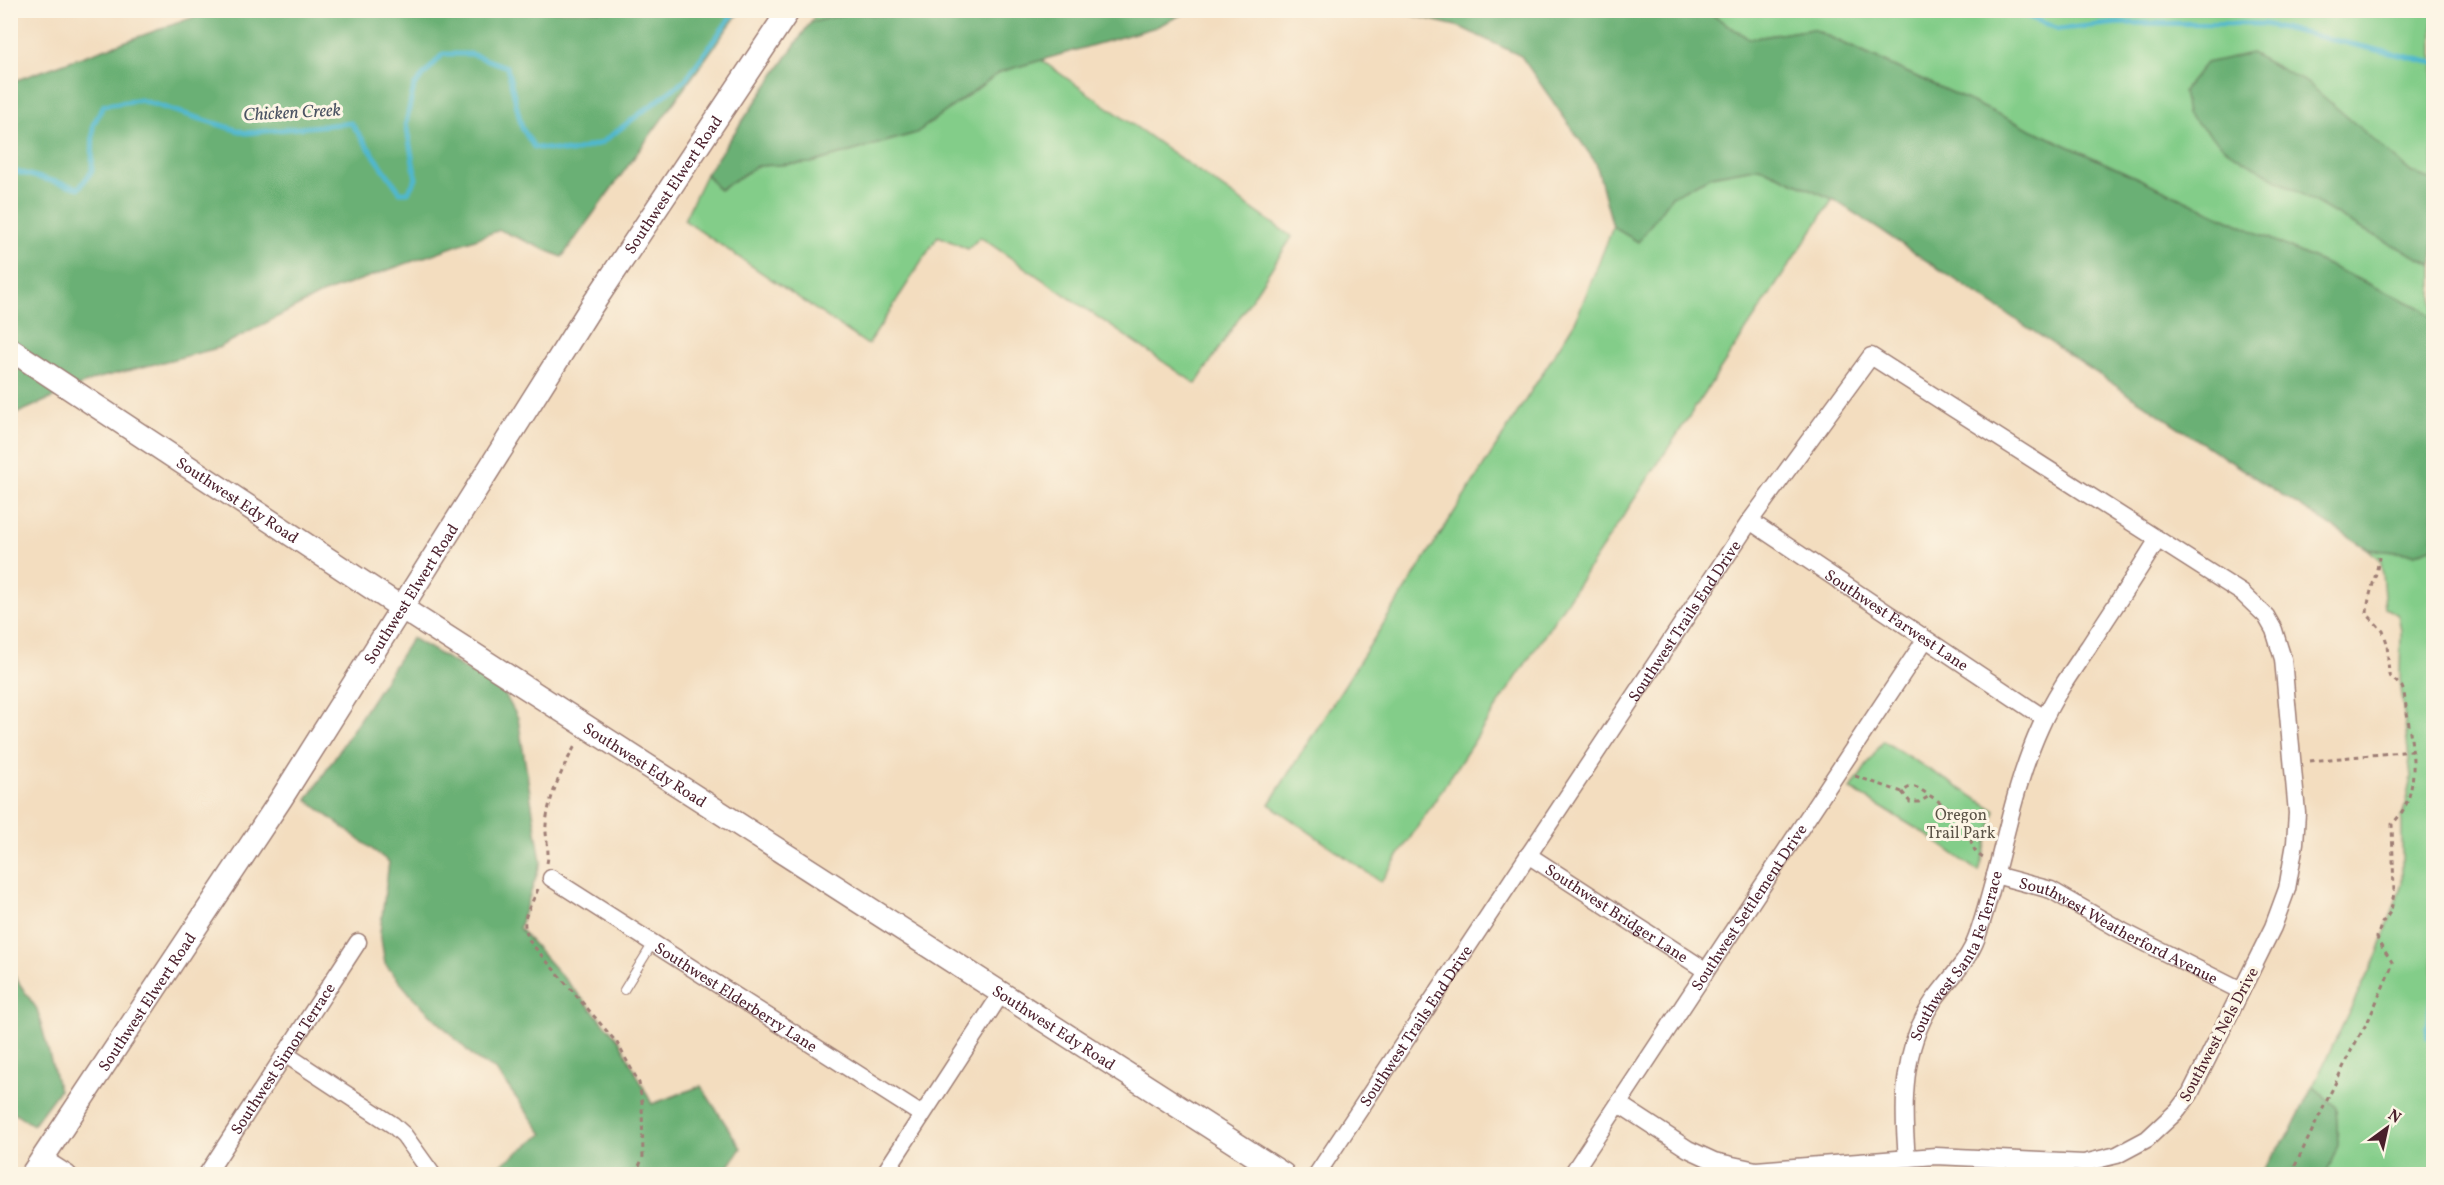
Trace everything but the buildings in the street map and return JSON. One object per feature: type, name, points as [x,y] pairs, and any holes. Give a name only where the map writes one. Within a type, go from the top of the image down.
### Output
[{"type":"main road","name":"Southwest Elwert Road","points":[[37,1166],[281,799],[591,307],[789,10]]},
{"type":"main road","name":"Southwest Edy Road","points":[[10,349],[402,608],[1283,1174]]},
{"type":"street","name":"Southwest Trails End Drive","points":[[1317,1174],[1750,521],[1871,356],[2158,539]]},
{"type":"street","name":"Southwest Farwest Lane","points":[[1750,521],[2044,718]]},
{"type":"street","name":"Southwest Santa Fe Terrace","points":[[1907,1158],[1904,1128],[1905,1076],[1915,1036],[1935,999],[1971,951],[1997,869],[2022,776],[2044,718],[2056,695],[2158,539]]},
{"type":"street","name":"Southwest Nels Drive","points":[[1619,1104],[1688,1149],[1714,1161],[1756,1170],[1907,1158],[1986,1157],[2084,1163],[2123,1152],[2155,1132],[2178,1110],[2190,1094],[2273,927],[2287,889],[2297,813],[2283,659],[2274,630],[2266,616],[2242,593],[2158,539]]},
{"type":"street","name":"Southwest Settlement Drive","points":[[1572,1174],[1925,640]]},
{"type":"street","name":"Southwest Bridger Lane","points":[[1528,855],[1705,970]]},
{"type":"street","name":"Southwest Weatherford Avenue","points":[[1997,869],[2051,890],[2124,932],[2241,992]]},
{"type":"street","name":"Southwest Elderberry Lane","points":[[546,876],[922,1115]]},
{"type":"street","name":"Southwest Simon Terrace","points":[[207,1174],[358,942]]},
{"type":"street","points":[[884,1174],[1001,994]]},
{"type":"street","points":[[285,1054],[393,1125],[404,1135],[432,1174]]},
{"type":"street","points":[[37,1166],[68,1174]]},
{"type":"lane","points":[[624,990],[653,944]]},
{"type":"path","points":[[2291,1174],[2369,1019],[2392,966],[2392,962],[2377,938],[2379,929],[2393,904],[2392,824],[2404,810],[2414,775],[2404,692],[2402,687],[2389,675],[2383,631],[2367,614],[2368,595],[2378,569],[2379,557]]},
{"type":"path","points":[[586,727],[564,767],[548,813],[546,876],[524,922],[523,929],[531,943],[617,1043],[639,1083],[642,1102],[642,1158],[635,1174]]},
{"type":"path","points":[[2293,763],[2412,751]]},
{"type":"path","points":[[1840,770],[1902,792],[1910,802],[1919,802],[1929,797]]},
{"type":"path","points":[[1902,792],[1914,787],[1920,788],[1929,797],[1962,818],[1976,853],[1997,869]]},
{"type":"green space","points":[[1705,10],[1749,39],[1812,29],[2421,308],[2434,319],[2433,547],[2415,554],[2368,549],[2257,479],[1833,199],[1759,167],[1711,176],[1672,196],[1638,242],[1613,227],[1596,163],[1521,56],[1460,27],[1394,11]]},
{"type":"green space","points":[[211,11],[740,11],[562,257],[500,230],[321,294],[218,348],[95,379],[11,416],[11,82]]},
{"type":"green space","points":[[818,11],[934,11],[918,18],[849,13],[810,23]]},
{"type":"green space","points":[[934,11],[1189,11],[1156,27],[1000,72],[916,133],[811,163],[757,166],[719,190],[706,174],[810,23],[849,13],[918,18]]},
{"type":"green space","points":[[1705,11],[2433,11],[2433,180],[2412,173],[2370,139],[2358,227],[2433,265],[2433,319],[2421,308],[1813,29],[1749,39]]},
{"type":"green space","points":[[2251,53],[2309,84],[2412,173],[2433,180],[2433,265],[2358,227],[2231,153],[2187,114],[2183,91],[2206,63]]},
{"type":"green space","points":[[1041,60],[1292,237],[1196,384],[980,237],[968,249],[938,236],[868,345],[684,220],[706,174],[720,190],[757,166],[811,163],[916,133],[1000,72]]},
{"type":"green space","points":[[1759,167],[1833,199],[1381,882],[1269,804],[1575,322],[1613,227],[1638,241],[1672,196],[1711,176]]},
{"type":"green space","points":[[2433,547],[2433,1174],[2325,1174],[2338,1145],[2336,1107],[2313,1086],[2377,955],[2402,884],[2402,818],[2411,778],[2400,679],[2401,631],[2398,615],[2385,608],[2381,561],[2368,549],[2414,554]]},
{"type":"green space","points":[[412,638],[503,691],[518,718],[541,862],[519,928],[619,1040],[652,1104],[701,1086],[741,1148],[724,1174],[488,1174],[543,1134],[495,1069],[477,1060],[411,995],[385,964],[380,932],[389,862],[307,800]]},
{"type":"green space","name":"Oregon Trail Park","points":[[1883,741],[1995,810],[1979,872],[1927,835],[1851,789]]},
{"type":"green space","points":[[10,970],[37,1009],[59,1090],[33,1125],[11,1110]]},
{"type":"green space","points":[[2313,1086],[2336,1107],[2338,1145],[2325,1174],[2260,1174],[2290,1132]]},
{"type":"waterway","name":"Chicken Creek","points":[[10,170],[79,188],[92,171],[93,125],[104,105],[140,100],[246,133],[351,123],[400,192],[408,192],[416,179],[406,123],[414,86],[443,54],[471,54],[507,67],[522,128],[534,147],[571,152],[601,143],[685,80],[736,10]]},
{"type":"waterway","name":"Chicken Creek","points":[[866,10],[877,10]]},
{"type":"waterway","name":"Chicken Creek","points":[[2011,10],[2059,29],[2119,23],[2264,24],[2434,63]]},
{"type":"waterway","points":[[2434,986],[2427,1026],[2428,1038],[2434,1040]]}]
